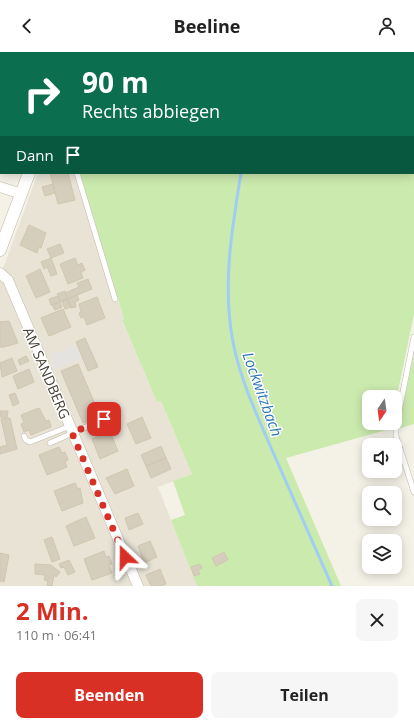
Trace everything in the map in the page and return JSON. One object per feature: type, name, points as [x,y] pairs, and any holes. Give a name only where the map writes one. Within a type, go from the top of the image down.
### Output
[{"type":"street","points":[[0,250],[29,174]]},
{"type":"street","points":[[0,187],[22,194]]},
{"type":"street","name":"AM SANDBERG","points":[[0,273],[8,280],[138,586]]},
{"type":"lane","points":[[77,174],[115,299]]},
{"type":"lane","points":[[414,337],[396,426],[396,436],[414,492]]},
{"type":"lane","points":[[24,436],[26,440],[30,442],[104,419]]},
{"type":"lane","points":[[50,443],[71,429]]},
{"type":"shaded area","points":[[38,174],[80,174],[124,320],[122,321],[157,402],[161,401],[192,474],[158,487],[197,586],[0,586],[0,277]]},
{"type":"shaded area","points":[[76,345],[82,359],[55,369],[50,355]]},
{"type":"green space","points":[[80,174],[414,174],[414,314],[398,390],[362,390],[362,430],[386,430],[286,458],[341,586],[197,586],[171,520],[185,515],[173,481],[192,474],[161,401],[157,402],[122,320],[124,319]]},
{"type":"green space","points":[[414,354],[414,424],[402,428],[402,410]]},
{"type":"building","points":[[50,174],[68,174],[75,200],[58,204]]},
{"type":"building","points":[[53,184],[55,193],[45,196],[42,187]]},
{"type":"building","points":[[29,225],[46,233],[41,248],[39,247],[37,253],[20,245]]},
{"type":"building","points":[[60,244],[64,253],[51,258],[47,249]]},
{"type":"building","points":[[51,258],[57,274],[51,276],[47,267],[44,269],[41,262]]},
{"type":"building","points":[[75,258],[78,265],[82,263],[85,270],[81,272],[83,278],[68,284],[60,264]]},
{"type":"building","points":[[40,269],[50,292],[36,298],[26,276]]},
{"type":"building","points":[[88,279],[92,289],[67,299],[65,293],[79,287],[77,283]]},
{"type":"building","points":[[65,291],[67,299],[61,302],[57,294]]},
{"type":"building","points":[[77,295],[79,300],[75,302],[76,307],[71,308],[67,299]]},
{"type":"building","points":[[58,296],[60,301],[51,305],[49,299]]},
{"type":"building","points":[[97,297],[105,318],[87,325],[84,317],[81,318],[79,313],[81,312],[79,304]]},
{"type":"building","points":[[67,299],[71,307],[65,309],[62,301]]},
{"type":"building","points":[[60,302],[62,307],[55,310],[52,305]]},
{"type":"building","points":[[63,309],[71,327],[49,336],[41,318]]},
{"type":"building","points":[[9,321],[18,343],[0,347],[0,322]]},
{"type":"building","points":[[85,338],[98,367],[88,371],[76,342]]},
{"type":"building","points":[[26,356],[29,361],[20,365],[18,360]]},
{"type":"building","points":[[12,358],[17,371],[2,377],[0,363]]},
{"type":"building","points":[[78,364],[100,416],[83,423],[61,371]]},
{"type":"building","points":[[29,369],[34,382],[18,389],[13,376]]},
{"type":"building","points":[[15,393],[19,403],[13,406],[9,395]]},
{"type":"building","points":[[39,408],[46,421],[49,420],[51,427],[31,435],[29,430],[24,432],[21,424],[24,423],[21,415]]},
{"type":"building","points":[[114,410],[118,419],[110,423],[106,414]]},
{"type":"building","points":[[0,411],[8,411],[7,418],[0,417]]},
{"type":"building","points":[[142,417],[151,438],[136,444],[127,424]]},
{"type":"building","points":[[10,418],[17,449],[0,454],[0,447],[7,445],[1,419]]},
{"type":"building","points":[[110,432],[118,451],[100,459],[92,439]]},
{"type":"building","points":[[161,446],[166,458],[146,466],[141,455]]},
{"type":"building","points":[[59,447],[62,453],[65,452],[68,460],[65,461],[67,467],[47,475],[39,455]]},
{"type":"building","points":[[166,458],[171,469],[151,478],[146,466]]},
{"type":"building","points":[[127,469],[134,486],[115,494],[106,478]]},
{"type":"building","points":[[75,483],[78,489],[80,488],[83,503],[62,511],[54,491]]},
{"type":"building","points":[[138,513],[143,524],[129,530],[125,518]]},
{"type":"building","points":[[86,517],[95,538],[74,546],[66,526]]},
{"type":"building","points":[[52,537],[60,559],[52,562],[44,540]]},
{"type":"building","points":[[150,541],[157,557],[144,563],[138,546]]},
{"type":"building","points":[[104,551],[106,557],[109,556],[112,564],[109,565],[112,573],[92,580],[84,559]]},
{"type":"building","points":[[224,552],[228,560],[216,566],[212,558]]},
{"type":"building","points":[[0,553],[9,555],[4,582],[0,581]]},
{"type":"building","points":[[69,560],[75,572],[68,575],[64,567],[61,568],[59,564]]},
{"type":"building","points":[[35,564],[51,565],[60,572],[56,577],[54,575],[52,586],[47,586],[48,581],[44,580],[45,575],[35,574]]},
{"type":"building","points":[[200,564],[202,568],[198,570],[200,574],[194,576],[191,567]]},
{"type":"building","points":[[160,569],[166,584],[151,586],[146,575]]},
{"type":"waterway","name":"Lockwitzbach","points":[[241,174],[234,215],[228,278],[230,321],[236,356],[244,383],[255,410],[332,586]]},
{"type":"route","points":[[104,419],[72,433],[125,557]]}]
